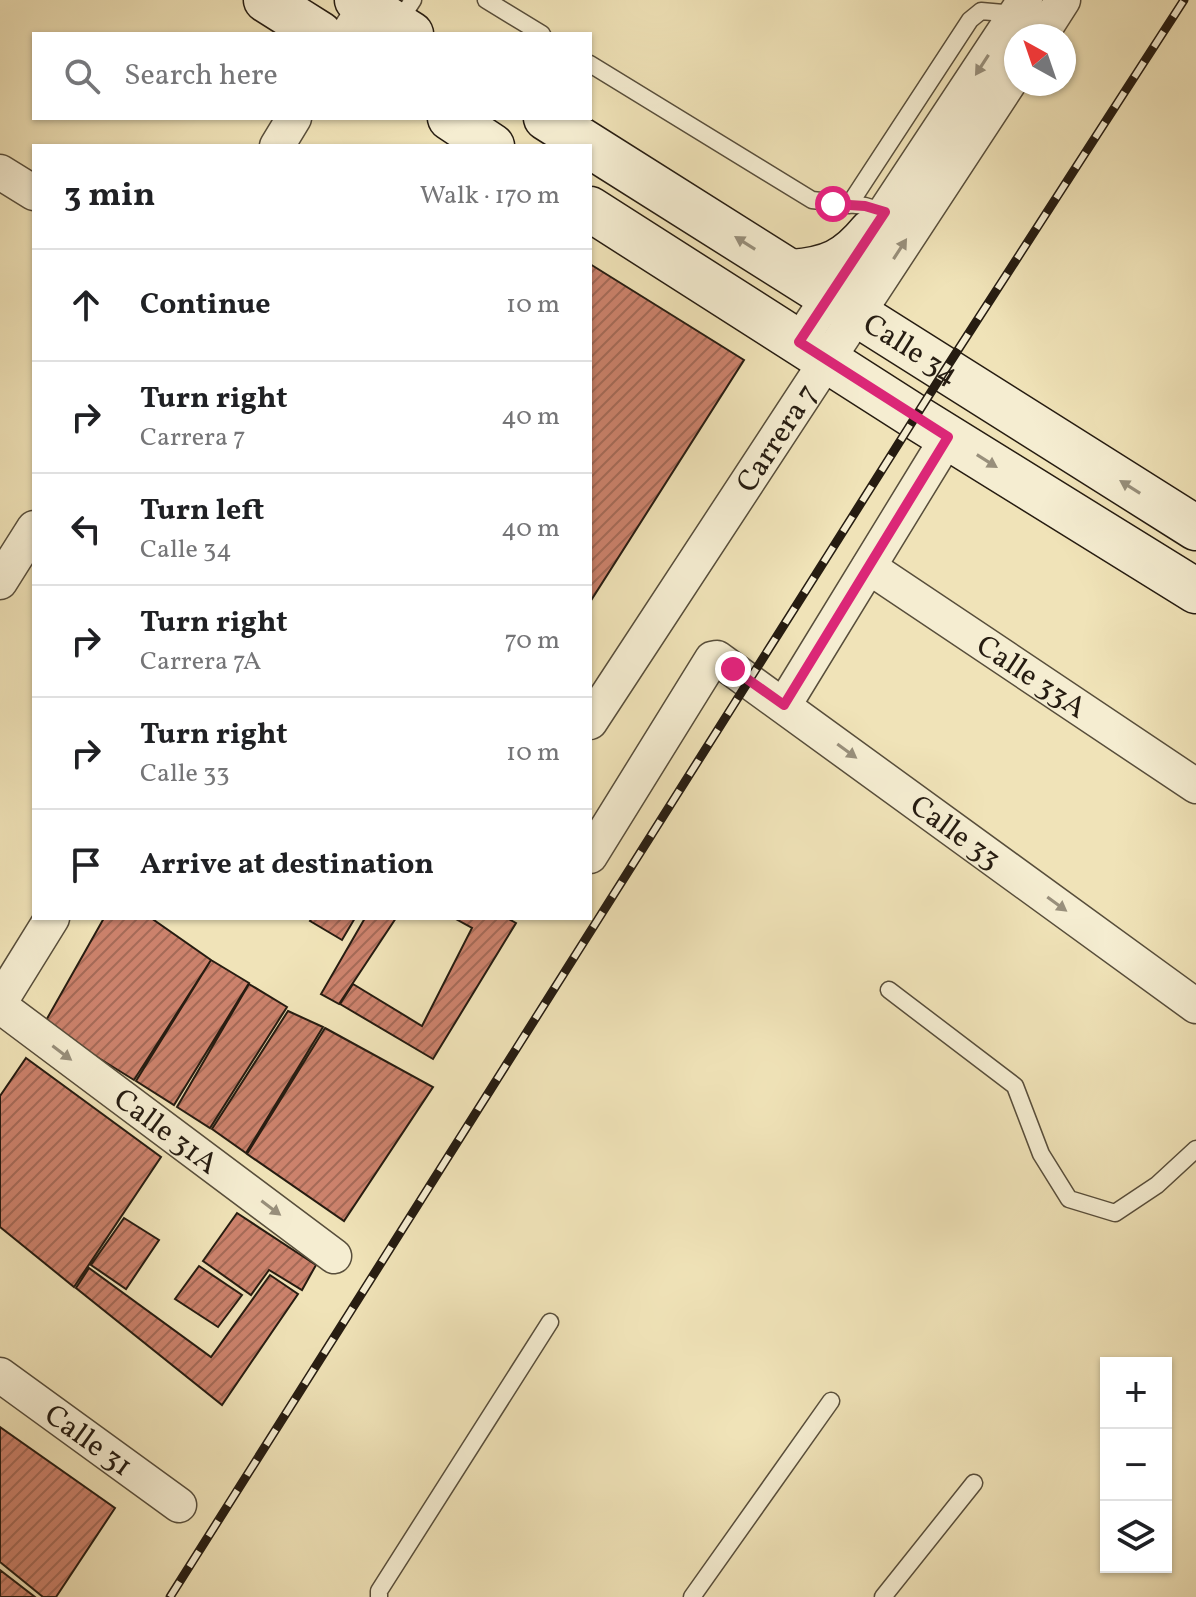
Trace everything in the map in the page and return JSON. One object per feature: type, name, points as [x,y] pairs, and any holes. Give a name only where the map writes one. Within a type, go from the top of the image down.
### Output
[{"type":"main road","points":[[266,0],[317,32]]},
{"type":"main road","points":[[453,120],[489,144]]},
{"type":"main road","name":"Calle 34","points":[[549,120],[588,144]]},
{"type":"main road","name":"Calle 34","points":[[592,147],[1196,528]]},
{"type":"main road","name":"Calle 34","points":[[592,210],[1196,591]]},
{"type":"main road","points":[[792,272],[818,270],[839,262],[857,249],[869,217]]},
{"type":"street","name":"Carrera 7","points":[[844,305],[869,217],[1027,17],[1063,0]]},
{"type":"street","name":"Carrera 7","points":[[592,719],[813,351],[1004,88]]},
{"type":"street","points":[[278,144],[293,120]]},
{"type":"street","points":[[0,172],[32,192]]},
{"type":"street","points":[[784,705],[948,437]]},
{"type":"street","points":[[11,574],[32,532]]},
{"type":"street","name":"Calle 33A","points":[[869,567],[1196,786]]},
{"type":"street","name":"Calle 33","points":[[592,853],[714,657],[1196,1006]]},
{"type":"street","points":[[0,1004],[51,920]]},
{"type":"street","name":"Calle 31A","points":[[0,1004],[334,1256]]},
{"type":"street","name":"Calle 31","points":[[0,1375],[179,1505]]},
{"type":"lane","points":[[486,0],[539,32]]},
{"type":"lane","points":[[592,65],[812,200],[869,217]]},
{"type":"lane","points":[[889,990],[1015,1086],[1041,1154],[1069,1199],[1115,1213],[1157,1185],[1196,1149]]},
{"type":"lane","points":[[379,1597],[379,1591],[550,1322]]},
{"type":"lane","points":[[692,1597],[831,1401]]},
{"type":"lane","points":[[883,1597],[974,1483]]},
{"type":"building","points":[[592,265],[744,360],[592,599]]},
{"type":"building","points":[[103,920],[154,920],[211,960],[134,1080],[44,1024]]},
{"type":"building","points":[[311,920],[354,920],[342,940]]},
{"type":"building","points":[[364,920],[395,920],[339,1004],[321,994]]},
{"type":"building","points":[[458,920],[511,920],[516,923],[433,1059],[340,1004],[353,984],[422,1026],[472,928]]},
{"type":"building","points":[[211,960],[249,983],[174,1105],[136,1081]]},
{"type":"building","points":[[249,984],[287,1007],[210,1128],[177,1107]]},
{"type":"building","points":[[288,1011],[323,1027],[246,1153],[212,1129]]},
{"type":"building","points":[[325,1028],[433,1087],[344,1221],[247,1154]]},
{"type":"building","points":[[26,1058],[161,1157],[74,1287],[0,1227],[0,1096]]},
{"type":"building","points":[[237,1213],[316,1265],[302,1290],[269,1270],[251,1295],[203,1261]]},
{"type":"building","points":[[124,1218],[159,1240],[126,1289],[91,1265]]},
{"type":"building","points":[[199,1266],[242,1295],[218,1327],[175,1299]]},
{"type":"building","points":[[89,1268],[211,1357],[270,1275],[298,1294],[222,1405],[76,1288]]},
{"type":"building","points":[[0,1427],[115,1508],[56,1597],[43,1597],[0,1562]]},
{"type":"building","points":[[0,1570],[35,1597],[0,1597]]},
{"type":"railway","points":[[170,1597],[945,370],[1184,0]]},
{"type":"route","points":[[733,669],[784,705],[948,437],[799,342],[885,212],[865,206],[833,204]]}]
